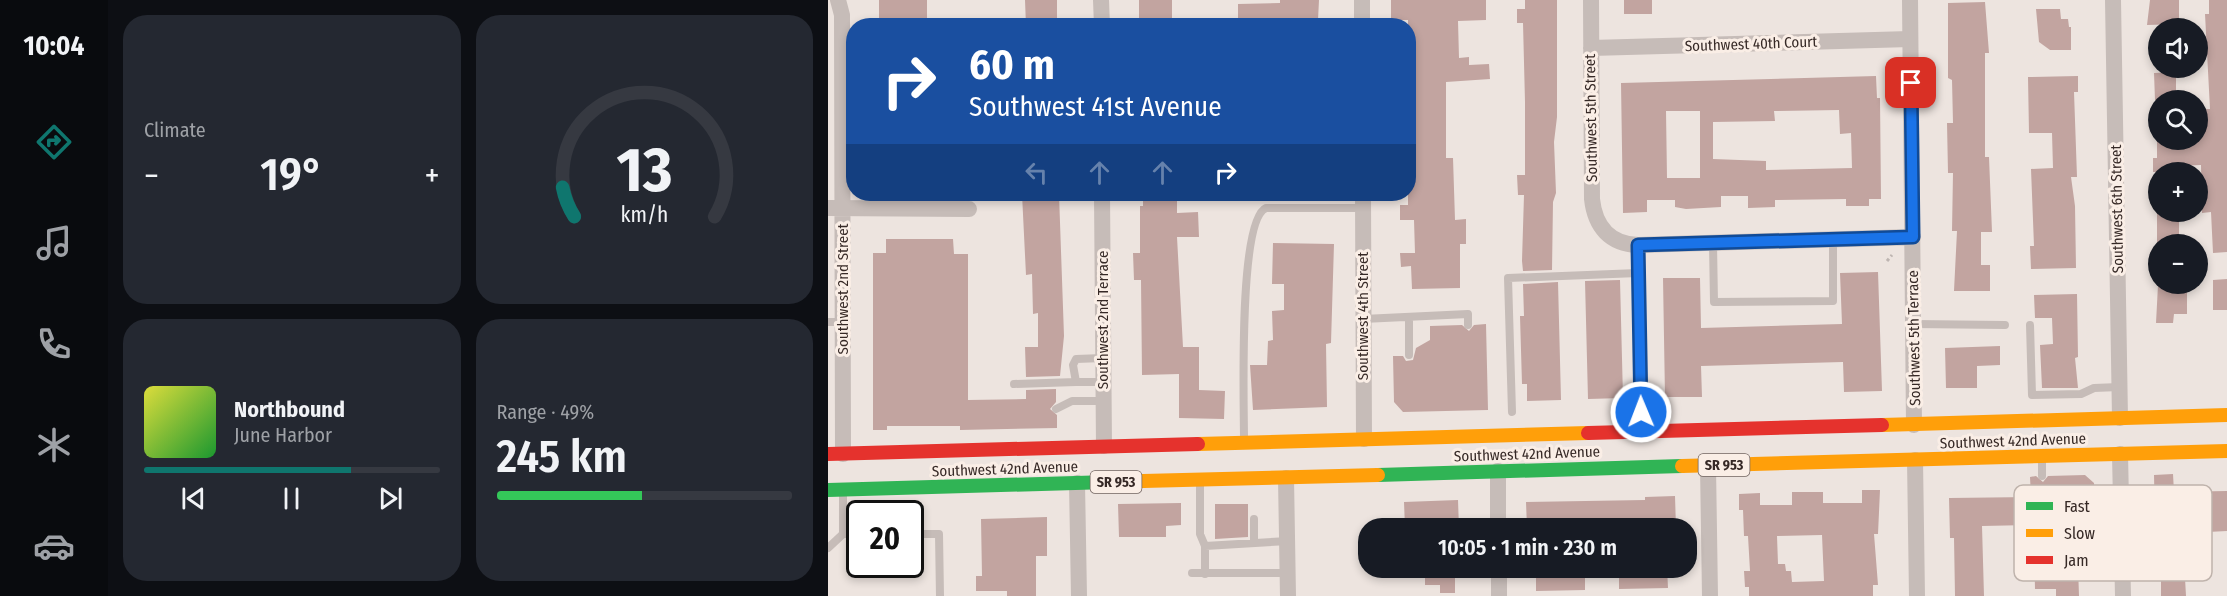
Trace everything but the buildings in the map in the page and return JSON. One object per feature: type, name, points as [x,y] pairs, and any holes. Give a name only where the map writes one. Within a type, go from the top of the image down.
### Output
[{"type":"main road","name":"Southwest 42nd Avenue","points":[[835,454],[913,452],[1102,455],[1244,442],[1364,439],[1568,446],[1867,426],[2227,415]]},
{"type":"main road","points":[[1867,426],[1893,437]]},
{"type":"main road","points":[[1533,471],[1568,446]]},
{"type":"main road","name":"Southwest 42nd Avenue","points":[[828,490],[1708,466],[1911,453],[2042,456],[2227,451]]},
{"type":"main road","points":[[873,466],[913,452]]},
{"type":"main road","points":[[834,470],[835,454]]},
{"type":"main road","points":[[1077,483],[1102,455]]},
{"type":"main road","points":[[843,490],[856,474]]},
{"type":"street","points":[[1101,0],[1102,18]]},
{"type":"street","points":[[1362,0],[1362,18]]},
{"type":"street","name":"Southwest 5th Street","points":[[1591,0],[1592,199],[1594,212],[1606,233],[1620,243],[1638,245]]},
{"type":"street","name":"Southwest 5th Terrace","points":[[1910,0],[1914,425]]},
{"type":"street","name":"Southwest 6th Street","points":[[2113,0],[2120,418]]},
{"type":"street","name":"Southwest 2nd Street","points":[[835,454],[836,208],[843,5]]},
{"type":"street","name":"Southwest 40th Court","points":[[1591,48],[1911,39]]},
{"type":"street","name":"Southwest 2nd Terrace","points":[[1102,201],[1102,455]]},
{"type":"street","name":"Southwest 4th Street","points":[[1363,201],[1364,439]]},
{"type":"street","points":[[836,208],[969,209]]},
{"type":"street","points":[[1638,245],[1913,237]]},
{"type":"street","points":[[1911,453],[1917,596]]},
{"type":"street","points":[[2120,454],[2121,485]]},
{"type":"street","points":[[1708,466],[1710,596]]},
{"type":"street","points":[[1498,471],[1498,518]]},
{"type":"street","points":[[1286,478],[1288,596]]},
{"type":"street","points":[[1077,483],[1079,596]]},
{"type":"street","points":[[1498,578],[1499,596]]},
{"type":"street","points":[[2123,581],[2123,596]]},
{"type":"lane","points":[[1244,442],[1245,291],[1249,248],[1258,214],[1266,208],[1363,201]]},
{"type":"lane","points":[[1713,244],[1714,302],[1833,301],[1833,240]]},
{"type":"lane","points":[[1638,245],[1641,412]]},
{"type":"lane","points":[[1512,412],[1508,278],[1638,273]]},
{"type":"lane","points":[[1362,319],[1468,314],[1468,325]]},
{"type":"lane","points":[[1409,317],[1409,355]]},
{"type":"lane","points":[[1913,324],[2006,325]]},
{"type":"lane","points":[[2031,325],[2032,395],[2080,394],[2094,388],[2119,387]]},
{"type":"lane","points":[[1076,382],[1073,365],[1076,359],[1103,358]]},
{"type":"lane","points":[[1014,384],[1103,382]]},
{"type":"lane","points":[[1056,409],[1072,401],[1103,401]]},
{"type":"lane","points":[[2042,456],[2042,476]]},
{"type":"lane","points":[[1200,480],[1200,534],[1205,546],[1205,574]]},
{"type":"lane","points":[[828,548],[843,534],[843,490]]},
{"type":"lane","points":[[1254,519],[1254,543]]},
{"type":"lane","points":[[924,534],[939,534],[940,596]]},
{"type":"lane","points":[[1205,546],[1246,546],[1254,543],[1288,541]]},
{"type":"lane","points":[[1192,573],[1288,573]]},
{"type":"path","points":[[1887,261],[1893,254]]},
{"type":"traffic: fast","points":[[1378,475],[1682,466]]},
{"type":"traffic: fast","points":[[828,490],[1143,481]]},
{"type":"traffic: slow","points":[[1882,425],[2227,415]]},
{"type":"traffic: slow","points":[[1198,444],[1588,433]]},
{"type":"traffic: slow","points":[[1682,466],[2227,451]]},
{"type":"traffic: slow","points":[[1143,481],[1378,475]]},
{"type":"traffic: jam","points":[[1588,433],[1882,425]]},
{"type":"traffic: jam","points":[[828,454],[1198,444]]},
{"type":"route","points":[[1641,412],[1638,245],[1913,237],[1911,83]]}]
